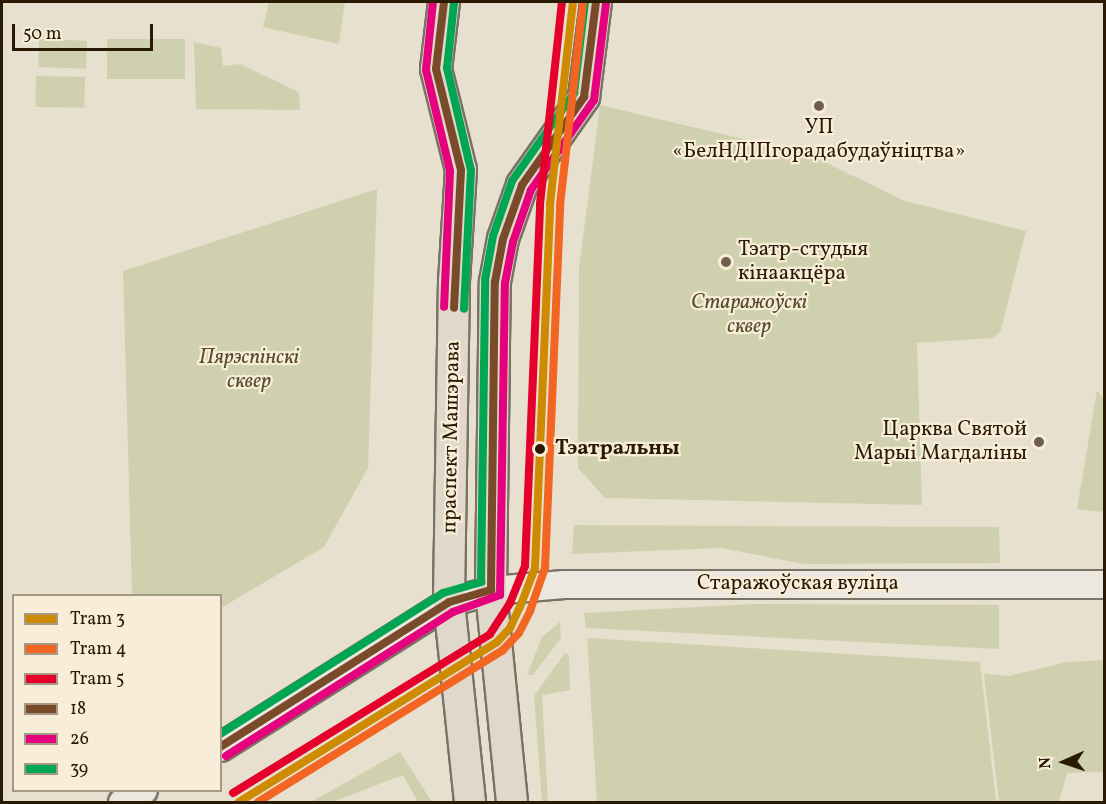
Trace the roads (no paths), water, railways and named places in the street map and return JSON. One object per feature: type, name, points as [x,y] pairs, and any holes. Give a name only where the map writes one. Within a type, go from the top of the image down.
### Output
[{"type":"main road","name":"праспект Машэрава","points":[[444,2],[436,69],[460,170],[454,280],[449,602],[470,802]]},
{"type":"main road","name":"праспект Машэрава","points":[[512,802],[491,590],[495,282],[503,239],[522,185],[584,97],[596,2]]},
{"type":"main road","name":"Старажоўская вуліца","points":[[222,746],[449,602],[491,590],[564,584],[1104,584]]},
{"type":"main road","points":[[122,802],[140,792]]},
{"type":"tram line","name":"5","points":[[233,793],[490,634],[510,603],[525,566],[540,204],[562,2]]},
{"type":"tram line","name":"3","points":[[239,802],[497,642],[510,628],[520,607],[535,568],[550,204],[573,2]]},
{"type":"tram line","name":"4","points":[[258,802],[503,650],[519,633],[530,611],[545,568],[560,205],[583,3]]},
{"type":"place","name":"УП «БелНДІПгорадабудаўніцтва»","points":[[819,106]]},
{"type":"place","name":"Тэатр-студыя кінаакцёра","points":[[726,262]]},
{"type":"place","name":"Царква Святой Марыі Магдаліны","points":[[1039,442]]},
{"type":"place","name":"Тэатральны","points":[[540,449]]},
{"type":"park label","name":"Старажоўскі сквер","points":[[749,315]]},
{"type":"park label","name":"Пярэспінскі сквер","points":[[249,370]]}]
